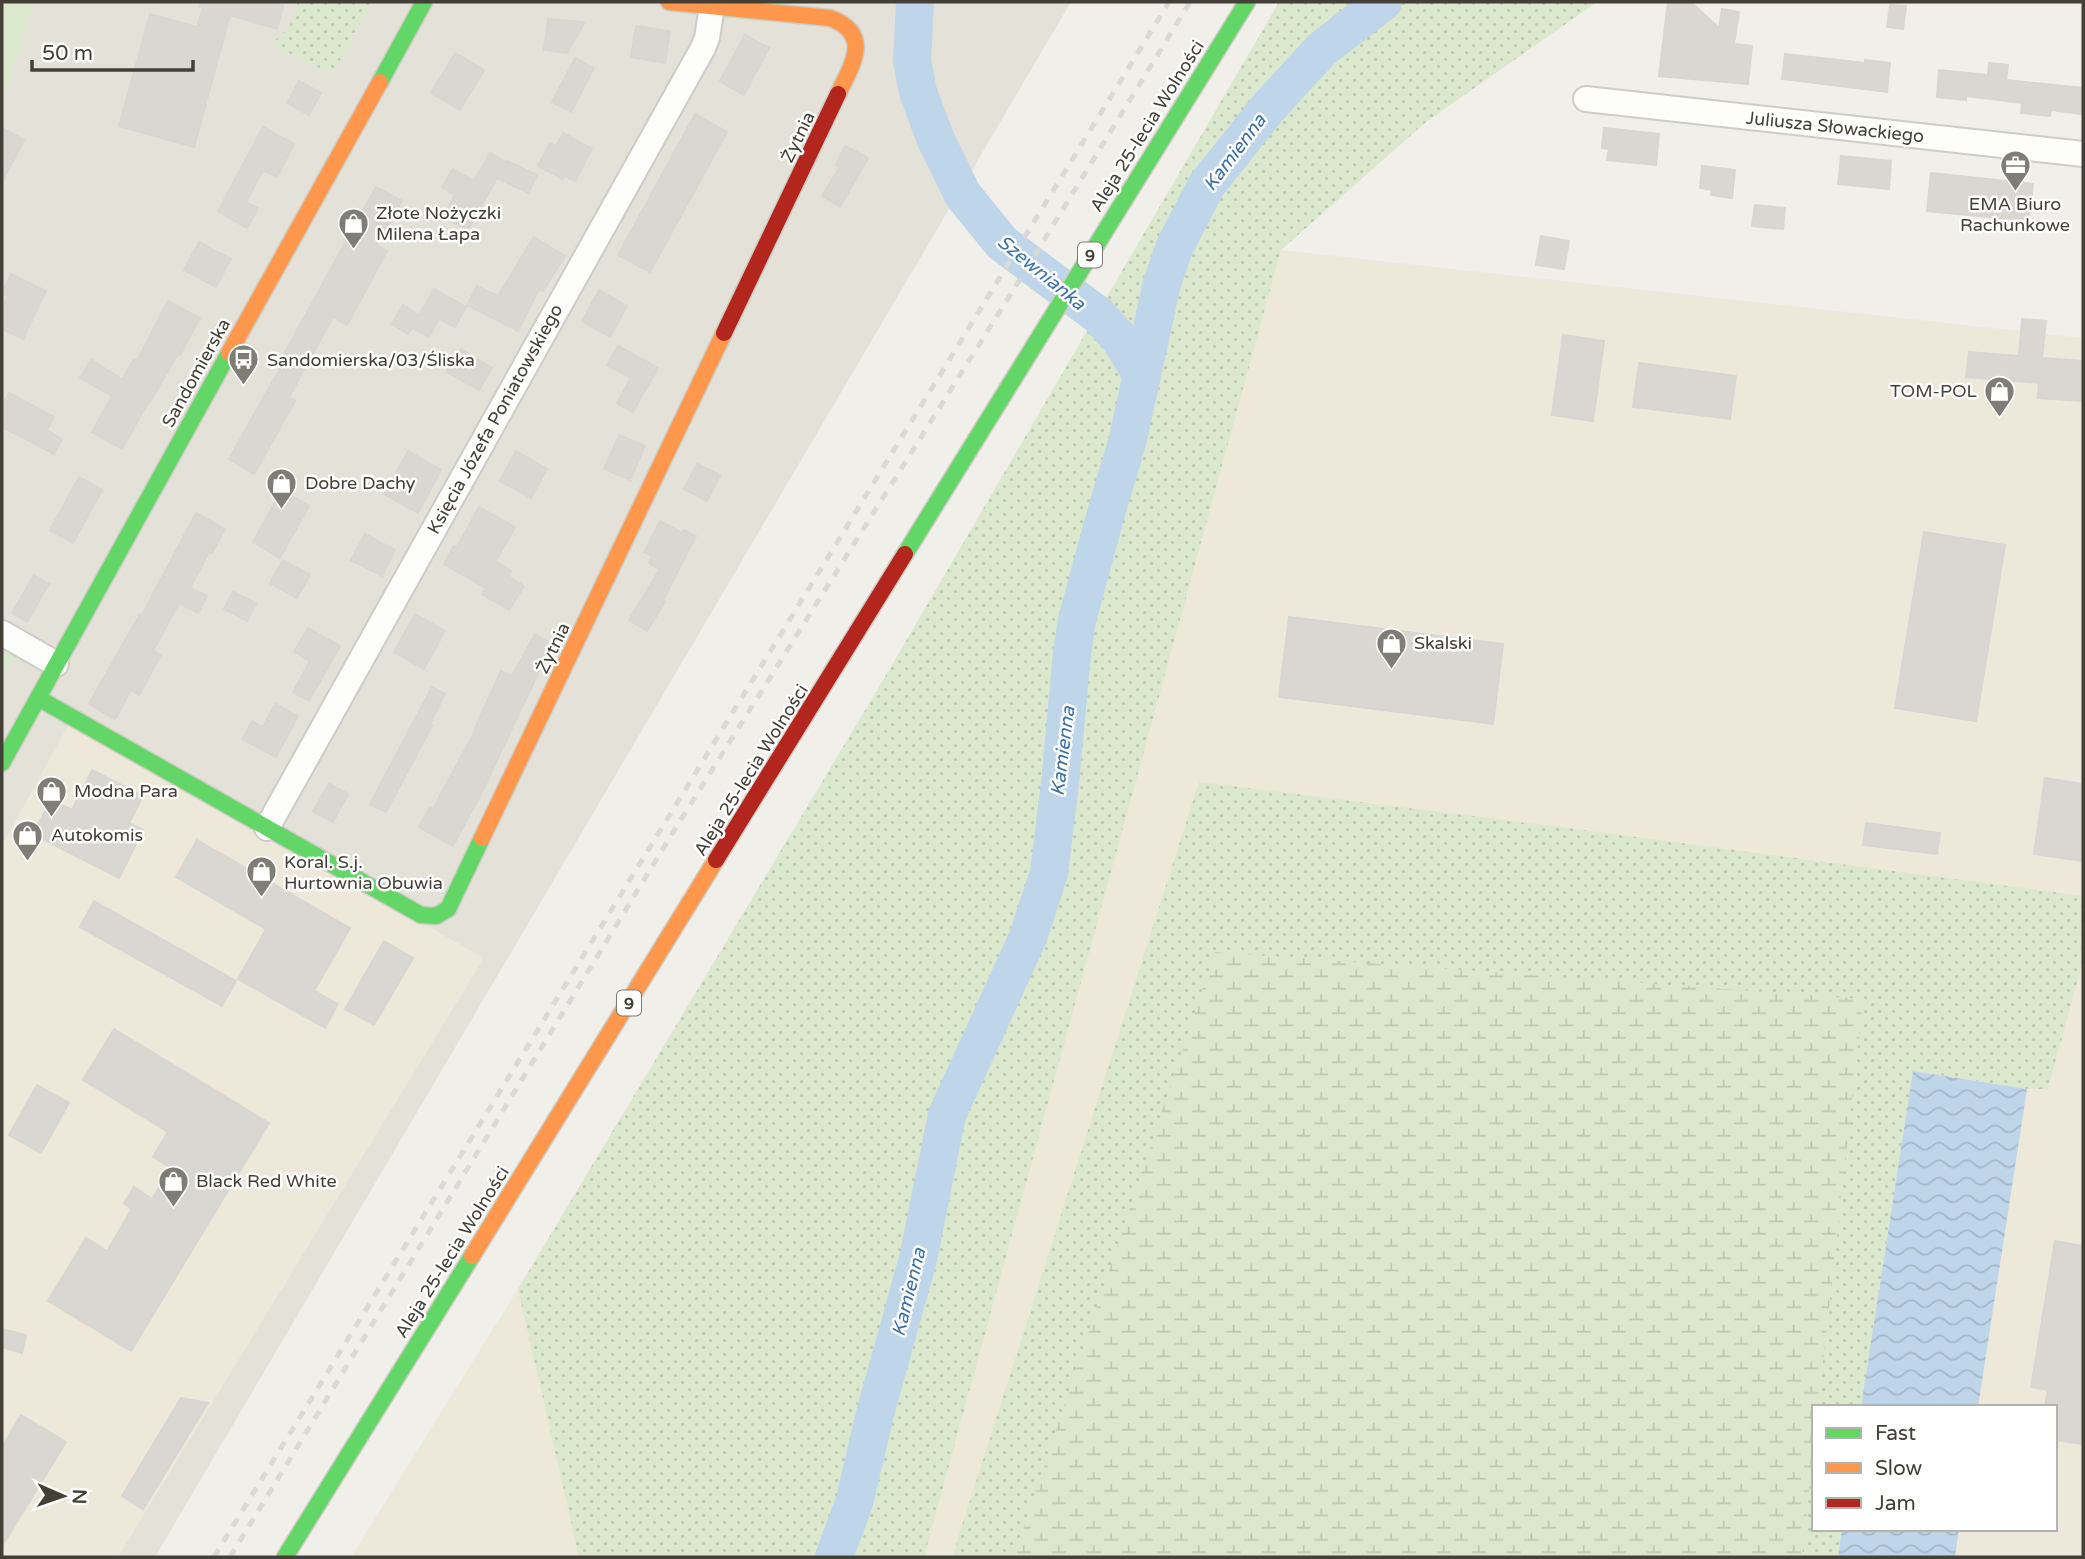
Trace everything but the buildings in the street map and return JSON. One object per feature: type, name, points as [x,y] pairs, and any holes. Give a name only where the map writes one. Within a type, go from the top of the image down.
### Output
[{"type":"street","name":"Sandomierska","points":[[2,763],[424,2]]},
{"type":"street","points":[[669,2],[799,8]]},
{"type":"street","name":"Aleja 25-lecia Wolności","points":[[285,1557],[1247,2]]},
{"type":"street","name":"Księcia Józefa Poniatowskiego","points":[[267,828],[703,48],[712,6]]},
{"type":"street","name":"Żytnia","points":[[38,698],[416,913],[437,916],[452,904],[854,64],[858,48],[848,27],[799,8]]},
{"type":"street","name":"Juliusza Słowackiego","points":[[1586,99],[2083,154]]},
{"type":"street","points":[[2,633],[56,664]]},
{"type":"shaded area","points":[[2,2],[1071,2],[155,1557],[2,1557]]},
{"type":"shaded area","points":[[1281,250],[2083,338],[2083,1557],[924,1557]]},
{"type":"shaded area","points":[[69,724],[484,958],[118,1557],[2,1557],[2,845]]},
{"type":"shaded area","points":[[518,1289],[579,1557],[351,1557]]},
{"type":"green space","points":[[2,2],[34,2],[4,100],[2,99]]},
{"type":"green space","points":[[298,2],[372,2],[332,74],[271,44],[289,28]]},
{"type":"green space","points":[[1279,2],[1597,2],[1426,122],[1281,250],[924,1557],[579,1557],[518,1289],[885,677]]},
{"type":"green space","points":[[2,647],[16,654],[2,680]]},
{"type":"green space","points":[[1199,782],[2083,896],[2083,960],[2048,1089],[2027,1089],[1913,1071],[1861,1405],[1812,1405],[1812,1531],[1842,1531],[1838,1557],[952,1557]]},
{"type":"green space","points":[[1215,952],[1863,999],[1818,1405],[1812,1405],[1812,1466],[1802,1557],[1014,1557]]},
{"type":"water","points":[[1913,1071],[2027,1089],[1978,1405],[1861,1405]]},
{"type":"water","points":[[1842,1531],[1959,1531],[1955,1557],[1838,1557]]},
{"type":"waterway","name":"Szewnianka","points":[[915,2],[912,60],[918,92],[936,140],[963,195],[1002,243],[1098,315],[1120,339],[1142,375]]},
{"type":"waterway","name":"Kamienna","points":[[834,1557],[854,1503],[876,1410],[918,1259],[947,1115],[1028,937],[1049,873],[1077,620],[1127,443],[1162,283],[1175,246],[1206,186],[1267,109],[1322,49],[1383,2]]},
{"type":"railway","points":[[214,1557],[1169,2]]},
{"type":"railway","points":[[230,1557],[680,821],[1014,289],[1190,2]]},
{"type":"traffic: fast","points":[[380,82],[424,2]]},
{"type":"traffic: fast","points":[[905,554],[1247,2]]},
{"type":"traffic: fast","points":[[2,763],[229,353]]},
{"type":"traffic: fast","points":[[38,698],[421,915],[436,916],[448,909],[482,838]]},
{"type":"traffic: fast","points":[[285,1557],[472,1256]]},
{"type":"traffic: slow","points":[[669,2],[830,18],[843,25],[855,41],[855,51],[849,72],[838,94]]},
{"type":"traffic: slow","points":[[229,353],[380,82]]},
{"type":"traffic: slow","points":[[482,838],[724,333]]},
{"type":"traffic: slow","points":[[472,1256],[716,860]]},
{"type":"traffic: jam","points":[[724,333],[838,94]]},
{"type":"traffic: jam","points":[[716,860],[905,554]]},
{"type":"place","name":"EMA Biuro Rachunkowe","points":[[2015,193]]},
{"type":"place","name":"Złote Nożyczki Milena Łapa","points":[[353,250]]},
{"type":"place","name":"Sandomierska/03/Śliska","points":[[244,387]]},
{"type":"place","name":"TOM-POL","points":[[2000,418]]},
{"type":"place","name":"Dobre Dachy","points":[[282,510]]},
{"type":"place","name":"Skalski","points":[[1391,670]]},
{"type":"place","name":"Modna Para","points":[[51,818]]},
{"type":"place","name":"Autokomis","points":[[28,862]]},
{"type":"place","name":"Koral. S.j. Hurtownia Obuwia","points":[[261,899]]},
{"type":"place","name":"Black Red White","points":[[173,1208]]}]
